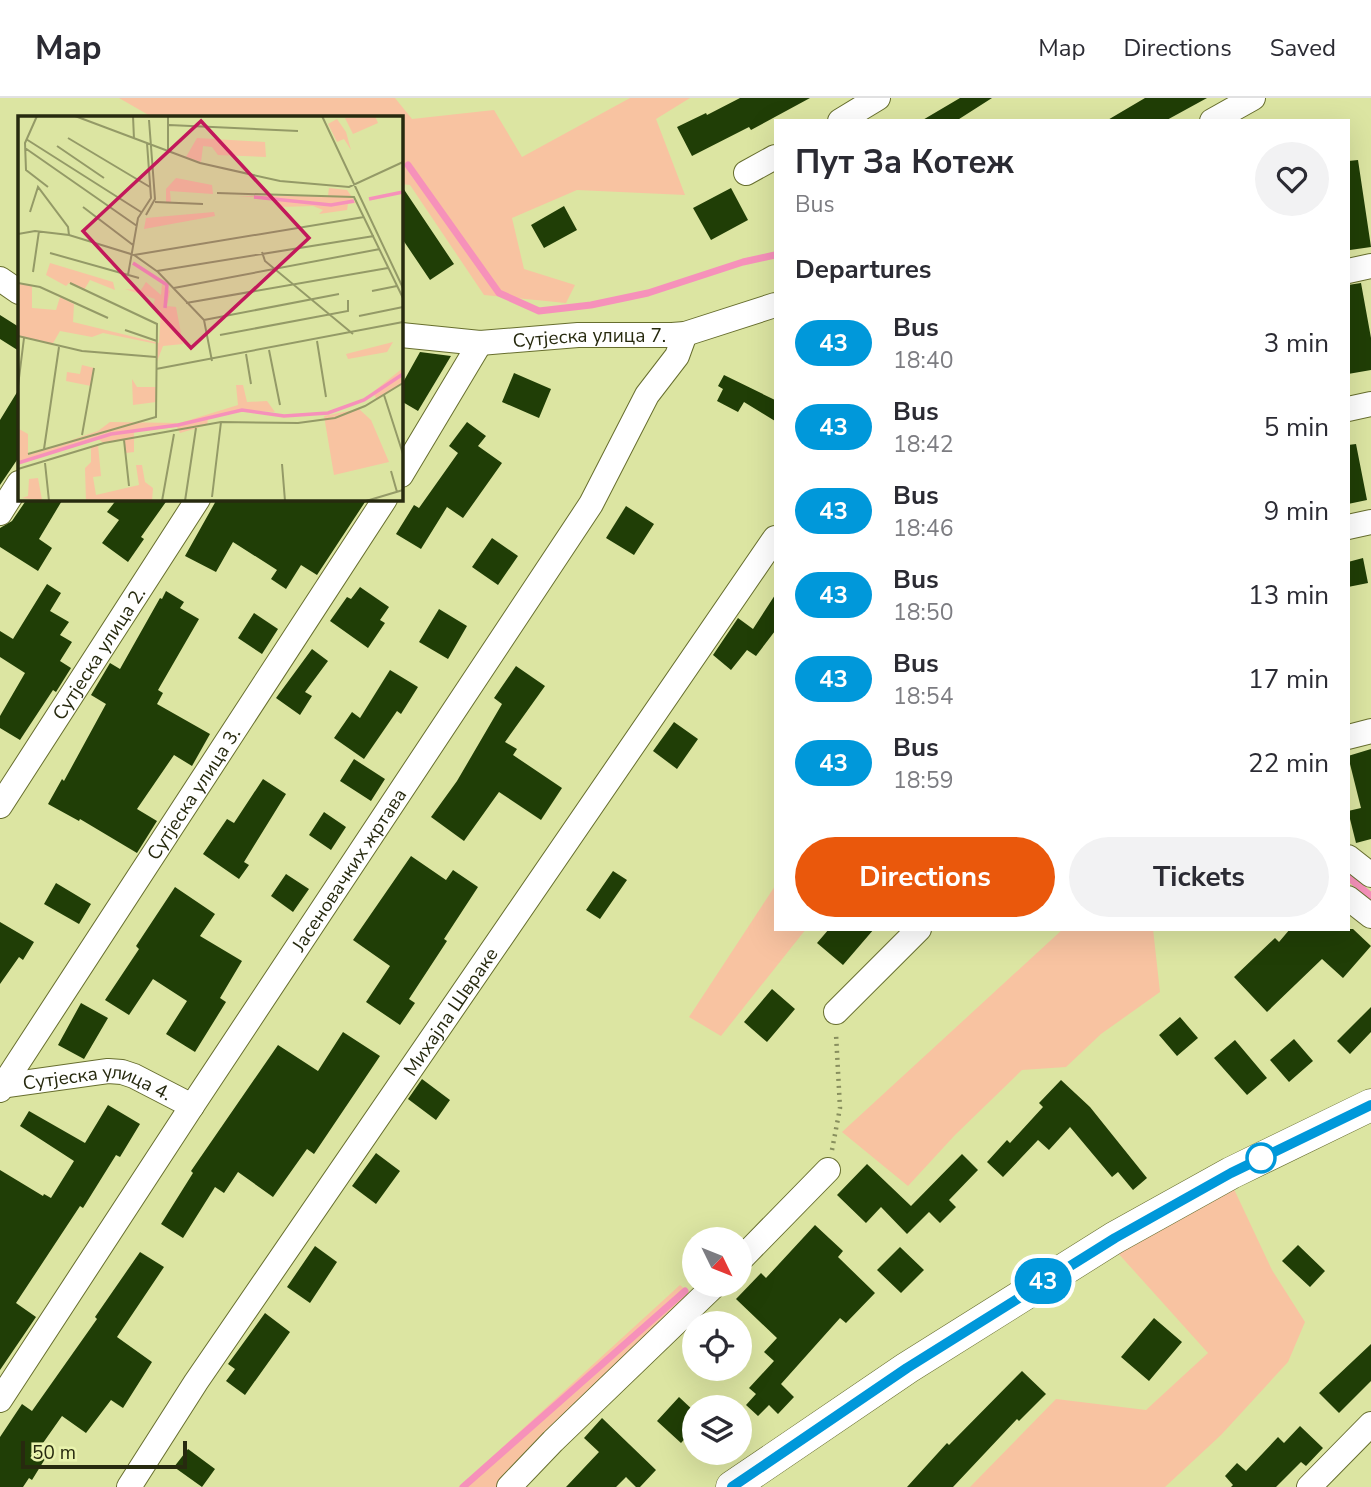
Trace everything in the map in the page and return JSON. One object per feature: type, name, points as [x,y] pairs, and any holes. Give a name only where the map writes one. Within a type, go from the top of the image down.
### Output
[{"type":"street","points":[[843,119],[878,98]]},
{"type":"street","points":[[1216,119],[1253,98]]},
{"type":"street","points":[[746,173],[774,158]]},
{"type":"street","points":[[1350,271],[1371,267]]},
{"type":"street","points":[[0,279],[18,291]]},
{"type":"street","name":"Сутјеска улица 7.","points":[[402,335],[480,343],[579,335],[685,334],[774,305]]},
{"type":"street","name":"Јасеновачких жртава","points":[[0,1400],[591,504],[647,395],[677,356],[685,334]]},
{"type":"street","points":[[402,473],[480,343]]},
{"type":"street","points":[[1350,409],[1371,404]]},
{"type":"street","points":[[0,513],[18,485]]},
{"type":"street","name":"Сутјеска улица 2.","points":[[0,806],[197,500]]},
{"type":"street","name":"Сутјеска улица 3.","points":[[1,1087],[385,500]]},
{"type":"street","points":[[1350,527],[1371,522]]},
{"type":"street","name":"Михајла Швраке","points":[[129,1487],[196,1382],[774,539]]},
{"type":"street","points":[[1350,736],[1371,731]]},
{"type":"street","points":[[1350,859],[1371,875]]},
{"type":"street","points":[[1350,900],[1371,916]]},
{"type":"street","points":[[836,1012],[917,931]]},
{"type":"street","name":"Сутјеска улица 4.","points":[[1,1087],[108,1071],[122,1072],[192,1106]]},
{"type":"street","points":[[732,1487],[907,1368],[1115,1238],[1231,1173],[1371,1105]]},
{"type":"street","points":[[752,1248],[828,1170]]},
{"type":"street","points":[[509,1487],[703,1297]]},
{"type":"street","points":[[1309,1487],[1371,1424]]},
{"type":"path","points":[[828,1170],[840,1108],[835,1047],[836,1012]]},
{"type":"shaded area","points":[[119,98],[395,98],[412,119],[494,110],[522,157],[630,98],[690,98],[656,119],[685,195],[577,190],[512,218],[524,269],[575,285],[566,303],[484,295],[410,185],[402,184],[402,116],[150,116]]},
{"type":"shaded area","points":[[774,888],[774,931],[804,931],[721,1036],[689,1017]]},
{"type":"shaded area","points":[[1061,931],[1153,931],[1160,992],[1101,1034],[1066,1067],[1022,1070],[955,1135],[908,1186],[842,1132]]},
{"type":"shaded area","points":[[1233,1187],[1272,1270],[1305,1322],[1288,1362],[1221,1435],[1165,1487],[970,1487],[1056,1399],[1146,1410],[1208,1353],[1117,1252]]},
{"type":"shaded area","points":[[680,1285],[682,1287],[682,1297],[689,1297],[499,1487],[459,1487]]},
{"type":"building","points":[[740,98],[810,98],[751,130],[749,127],[692,156],[677,127]]},
{"type":"building","points":[[960,98],[992,98],[959,119],[924,119]]},
{"type":"building","points":[[1145,98],[1207,98],[1169,119],[1109,119]]},
{"type":"building","points":[[1358,160],[1371,247],[1350,250],[1350,161]]},
{"type":"building","points":[[402,186],[454,264],[430,280],[402,238]]},
{"type":"building","points":[[731,188],[748,220],[711,240],[693,208]]},
{"type":"building","points":[[564,206],[577,230],[544,248],[531,225]]},
{"type":"building","points":[[1361,283],[1371,338],[1371,370],[1350,374],[1350,285]]},
{"type":"building","points":[[0,315],[18,326],[18,350],[0,339]]},
{"type":"building","points":[[420,352],[451,356],[418,411],[402,402],[402,384]]},
{"type":"building","points":[[514,373],[551,389],[539,418],[502,402]]},
{"type":"building","points":[[724,375],[774,400],[774,420],[744,402],[738,412],[717,401],[723,389],[718,386]]},
{"type":"building","points":[[18,391],[18,458],[0,485],[0,420]]},
{"type":"building","points":[[467,422],[486,436],[478,446],[502,463],[463,518],[447,507],[421,549],[396,534],[414,505],[419,508],[458,453],[449,446]]},
{"type":"building","points":[[1356,444],[1367,500],[1350,504],[1350,445]]},
{"type":"building","points":[[26,500],[62,500],[39,539],[52,548],[38,571],[0,547],[0,528],[12,521]]},
{"type":"building","points":[[116,500],[167,500],[141,537],[144,539],[128,562],[102,543],[119,520],[107,512]]},
{"type":"building","points":[[216,500],[366,500],[317,575],[301,565],[286,589],[271,579],[277,570],[233,542],[216,572],[185,556]]},
{"type":"building","points":[[626,506],[654,524],[634,555],[606,538]]},
{"type":"building","points":[[492,538],[518,556],[498,585],[472,567]]},
{"type":"building","points":[[1363,558],[1368,583],[1350,587],[1350,561]]},
{"type":"building","points":[[47,584],[61,593],[50,611],[69,622],[60,635],[72,642],[60,661],[71,668],[20,740],[0,728],[0,716],[25,673],[0,657],[0,631],[13,639]]},
{"type":"building","points":[[360,587],[389,607],[380,620],[385,623],[368,648],[330,621],[347,597],[351,599]]},
{"type":"building","points":[[166,591],[184,602],[180,608],[199,619],[158,690],[163,693],[157,704],[210,734],[192,766],[174,755],[137,809],[157,821],[137,853],[80,819],[79,821],[48,804],[62,779],[64,781],[106,704],[91,695],[110,663],[120,669]]},
{"type":"building","points":[[774,597],[774,632],[756,656],[747,650],[731,670],[713,655],[738,618],[753,629]]},
{"type":"building","points":[[439,609],[467,626],[448,659],[419,642]]},
{"type":"building","points":[[254,613],[278,629],[262,654],[238,638]]},
{"type":"building","points":[[312,649],[328,661],[305,692],[312,696],[300,715],[276,698]]},
{"type":"building","points":[[516,666],[545,686],[505,742],[517,749],[513,755],[562,788],[541,820],[499,792],[464,841],[431,817],[457,781],[502,704],[494,698]]},
{"type":"building","points":[[390,670],[418,687],[401,714],[397,711],[364,759],[334,738],[352,712],[360,718]]},
{"type":"building","points":[[674,722],[698,739],[677,769],[653,751]]},
{"type":"building","points":[[1371,749],[1371,839],[1356,843],[1350,811],[1361,808],[1350,755]]},
{"type":"building","points":[[354,759],[385,779],[371,801],[340,781]]},
{"type":"building","points":[[263,779],[286,794],[244,862],[249,865],[239,879],[203,854],[227,819],[234,823]]},
{"type":"building","points":[[324,812],[346,827],[331,850],[309,835]]},
{"type":"building","points":[[411,856],[446,880],[453,870],[478,887],[409,999],[415,1003],[400,1025],[366,1002],[390,966],[353,940]]},
{"type":"building","points":[[613,871],[627,880],[600,919],[586,910]]},
{"type":"building","points":[[286,874],[309,889],[293,912],[271,896]]},
{"type":"building","points":[[56,883],[91,904],[79,924],[44,904]]},
{"type":"building","points":[[175,887],[215,914],[200,936],[242,961],[220,998],[226,1002],[195,1052],[166,1034],[187,1001],[153,979],[129,1015],[105,1000]]},
{"type":"building","points":[[0,922],[34,942],[23,960],[19,957],[0,984]]},
{"type":"building","points":[[1353,929],[1371,946],[1343,978],[1322,959],[1267,1012],[1234,977],[1275,938],[1279,942],[1288,931]]},
{"type":"building","points":[[827,931],[872,931],[843,965],[817,943]]},
{"type":"building","points":[[772,989],[795,1009],[767,1042],[744,1022]]},
{"type":"building","points":[[81,1003],[108,1018],[84,1059],[58,1045]]},
{"type":"building","points":[[1371,1007],[1371,1032],[1350,1054],[1337,1041]]},
{"type":"building","points":[[1180,1017],[1198,1038],[1177,1056],[1159,1035]]},
{"type":"building","points":[[343,1032],[380,1056],[314,1154],[307,1149],[273,1197],[238,1172],[224,1193],[215,1187],[183,1238],[161,1224],[193,1173],[191,1171],[278,1045],[318,1071]]},
{"type":"building","points":[[1294,1039],[1313,1061],[1289,1082],[1270,1060]]},
{"type":"building","points":[[1235,1040],[1267,1078],[1247,1095],[1214,1058]]},
{"type":"building","points":[[422,1079],[450,1100],[436,1120],[408,1099]]},
{"type":"building","points":[[1061,1080],[1090,1107],[1147,1178],[1133,1190],[1118,1172],[1112,1177],[1070,1127],[1049,1150],[1038,1140],[1003,1177],[987,1162],[1007,1140],[1010,1143],[1043,1107],[1039,1103]]},
{"type":"building","points":[[108,1105],[140,1124],[120,1157],[116,1155],[83,1208],[80,1206],[16,1303],[36,1317],[0,1370],[0,1170],[51,1198],[74,1161],[20,1126],[29,1111],[85,1143]]},
{"type":"building","points":[[376,1153],[400,1171],[376,1204],[352,1186]]},
{"type":"building","points":[[962,1154],[978,1170],[949,1200],[956,1207],[940,1223],[929,1212],[907,1234],[881,1207],[866,1223],[837,1195],[867,1164],[911,1206]]},
{"type":"building","points":[[815,1225],[843,1251],[838,1257],[875,1293],[846,1323],[840,1318],[781,1384],[794,1397],[778,1414],[769,1405],[758,1416],[752,1410],[752,1398],[756,1394],[749,1388],[774,1361],[764,1352],[777,1338],[752,1314],[752,1311],[736,1299],[752,1297],[752,1282],[761,1273],[766,1278]]},
{"type":"building","points":[[1298,1245],[1325,1271],[1310,1287],[1282,1261]]},
{"type":"building","points":[[315,1246],[337,1262],[310,1303],[287,1287]]},
{"type":"building","points":[[900,1247],[924,1270],[901,1293],[877,1270]]},
{"type":"building","points":[[140,1252],[164,1267],[117,1337],[152,1362],[123,1408],[111,1400],[86,1433],[62,1416],[36,1453],[45,1459],[32,1480],[29,1478],[23,1487],[0,1487],[0,1437],[22,1404],[32,1411]]},
{"type":"building","points":[[265,1313],[290,1332],[245,1395],[226,1381],[235,1369],[228,1364]]},
{"type":"building","points":[[1154,1318],[1182,1342],[1149,1381],[1121,1357]]},
{"type":"building","points":[[1371,1344],[1371,1381],[1339,1413],[1319,1393]]},
{"type":"building","points":[[1022,1371],[1046,1394],[1019,1421],[1017,1419],[953,1487],[907,1487],[947,1443],[949,1445]]},
{"type":"building","points":[[679,1397],[682,1400],[681,1443],[657,1421]]},
{"type":"building","points":[[602,1418],[656,1470],[640,1487],[636,1487],[626,1477],[616,1487],[566,1487],[599,1452],[584,1438]]},
{"type":"building","points":[[1300,1426],[1323,1448],[1306,1466],[1301,1462],[1276,1487],[1231,1487],[1233,1485],[1225,1476],[1237,1463],[1246,1471],[1278,1437],[1284,1443]]},
{"type":"building","points":[[188,1449],[215,1469],[202,1487],[174,1467]]},
{"type":"waterway","points":[[408,165],[499,293],[539,311],[591,305],[648,293],[743,262],[774,255]]},
{"type":"waterway","points":[[1350,879],[1371,896]]},
{"type":"waterway","points":[[463,1487],[682,1294]]},
{"type":"bus line","name":"43","points":[[732,1487],[999,1308],[1115,1238],[1231,1173],[1371,1105]]}]
